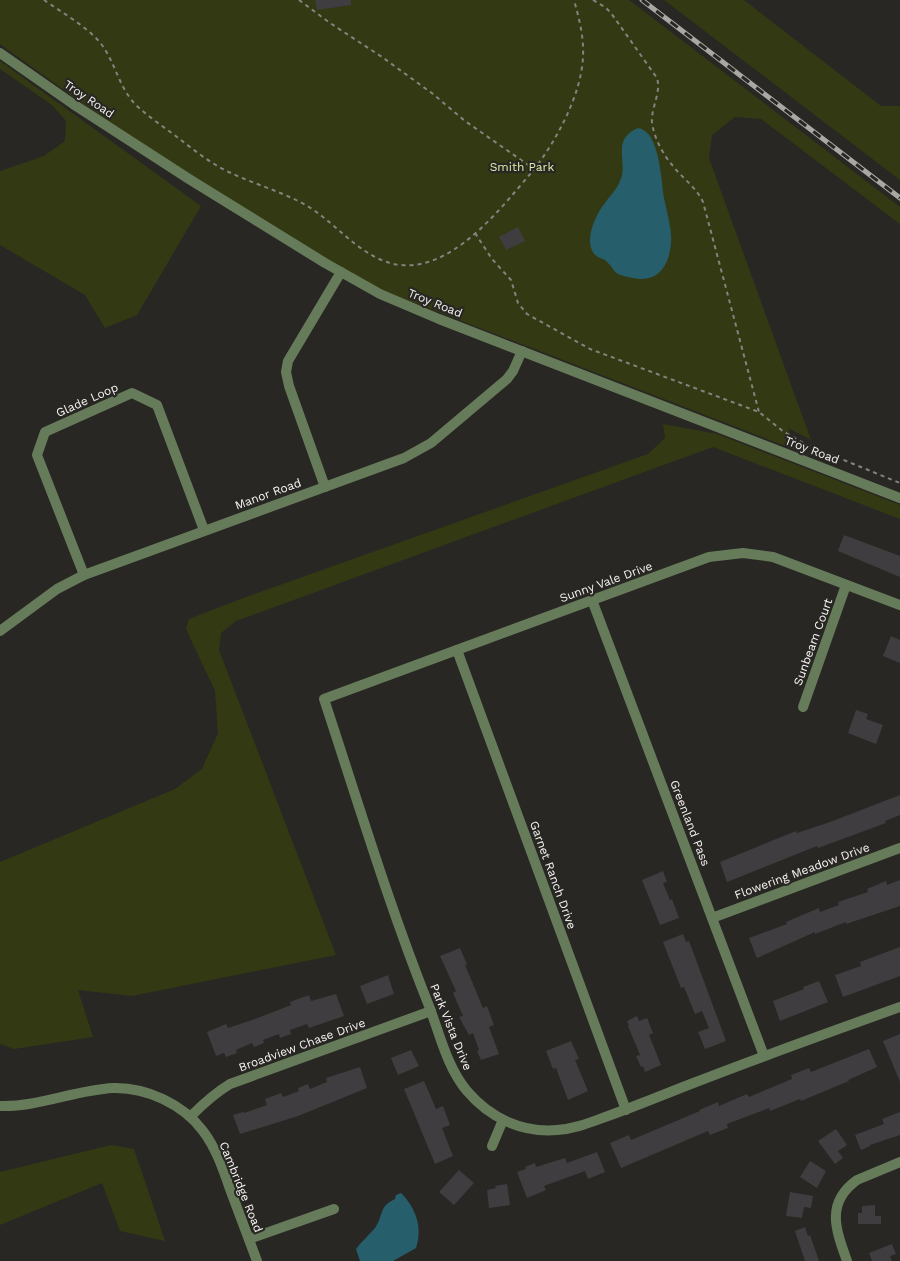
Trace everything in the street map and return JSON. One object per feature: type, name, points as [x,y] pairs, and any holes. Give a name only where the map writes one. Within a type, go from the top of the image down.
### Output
[{"type":"street","name":"Troy Road","points":[[0,54],[189,180],[380,294],[900,498]]},
{"type":"street","points":[[325,487],[289,386],[286,372],[288,361],[341,272]]},
{"type":"street","name":"Manor Road","points":[[0,631],[57,589],[84,575],[404,458],[430,443],[507,379],[513,371],[522,351]]},
{"type":"street","name":"Glade Loop","points":[[84,575],[37,455],[46,432],[132,393],[157,405],[204,530]]},
{"type":"street","name":"Sunny Vale Drive","points":[[324,699],[709,557],[742,553],[773,557],[900,606]]},
{"type":"street","name":"Sunbeam Court","points":[[803,707],[846,585]]},
{"type":"street","name":"Greenland Pass","points":[[592,600],[764,1056]]},
{"type":"street","name":"Garnet Ranch Drive","points":[[457,650],[626,1110]]},
{"type":"street","name":"Park Vista Drive","points":[[324,699],[409,956],[453,1070],[479,1104],[503,1120],[518,1127],[554,1131],[570,1129],[626,1110],[764,1056],[900,1007]]},
{"type":"street","name":"Flowering Meadow Drive","points":[[712,918],[900,848]]},
{"type":"street","name":"Broadview Chase Drive","points":[[191,1116],[205,1101],[230,1084],[430,1011]]},
{"type":"street","name":"Cambridge Road","points":[[0,1106],[28,1105],[111,1088],[130,1088],[163,1099],[191,1116],[204,1131],[216,1151],[257,1261]]},
{"type":"street","points":[[492,1146],[503,1120]]},
{"type":"street","points":[[847,1261],[836,1230],[835,1218],[839,1200],[851,1184],[857,1180],[900,1162]]},
{"type":"street","points":[[249,1239],[334,1209]]},
{"type":"path","points":[[44,0],[99,40],[109,56],[127,94],[151,117],[218,166],[307,206],[360,248],[396,265],[416,265],[435,259],[449,252],[475,233],[499,210],[545,154],[567,114],[582,68],[582,34],[574,0]]},
{"type":"path","points":[[299,0],[389,62],[433,94],[465,121],[534,169]]},
{"type":"path","points":[[593,0],[611,13],[657,78],[658,87],[652,114],[652,127],[668,158],[697,190],[703,202],[759,412]]},
{"type":"path","points":[[475,233],[492,259],[510,280],[520,306],[527,314],[590,349],[759,412],[784,432],[807,444],[900,483]]},
{"type":"green space","name":"Smith Park","points":[[0,0],[629,0],[900,207],[900,224],[761,119],[735,117],[712,135],[709,158],[811,440],[788,428],[796,450],[371,286],[128,136],[0,44]]},
{"type":"green space","points":[[664,0],[744,0],[881,106],[900,106],[900,180]]},
{"type":"green space","points":[[0,61],[201,206],[137,315],[105,328],[85,295],[0,245],[0,171],[44,156],[65,141],[66,121],[52,105],[0,69]]},
{"type":"green space","points":[[663,424],[717,434],[900,505],[900,519],[713,447],[236,621],[221,633],[219,650],[336,955],[132,996],[78,990],[93,1037],[14,1049],[0,1044],[0,862],[175,789],[202,769],[218,733],[215,691],[186,629],[189,619],[648,454],[665,438]]},
{"type":"green space","points":[[111,1145],[134,1149],[165,1241],[120,1231],[102,1183],[0,1225],[0,1172]]},
{"type":"water","points":[[638,128],[645,131],[655,147],[671,237],[670,252],[664,266],[655,275],[641,279],[616,273],[606,261],[593,252],[590,238],[597,215],[620,181],[623,167],[622,145],[630,133]]},
{"type":"water","points":[[401,1193],[411,1205],[417,1219],[419,1233],[416,1248],[393,1261],[360,1261],[356,1249],[375,1228],[386,1205],[395,1199],[396,1195]]},
{"type":"building","points":[[315,0],[351,0],[351,5],[317,10]]},
{"type":"building","points":[[518,227],[525,241],[506,250],[499,237]]},
{"type":"building","points":[[844,535],[900,556],[900,577],[838,551]]},
{"type":"building","points":[[891,636],[900,640],[900,663],[883,656]]},
{"type":"building","points":[[856,710],[868,714],[866,719],[883,725],[876,744],[848,733]]},
{"type":"building","points":[[900,795],[900,815],[885,821],[886,823],[818,848],[817,846],[727,882],[720,862],[796,831],[797,833],[830,822]]},
{"type":"building","points":[[663,871],[667,882],[663,883],[670,900],[672,899],[679,918],[660,925],[642,880]]},
{"type":"building","points":[[900,880],[900,906],[846,924],[846,922],[815,934],[815,932],[757,958],[749,938],[787,924],[786,922],[819,908],[820,912],[839,905],[838,902],[868,892],[867,889],[886,881],[887,885]]},
{"type":"building","points":[[683,934],[686,942],[689,941],[726,1041],[705,1049],[698,1032],[709,1028],[702,1011],[695,1014],[684,987],[681,988],[663,942]]},
{"type":"building","points":[[900,947],[900,976],[843,997],[835,975],[861,966],[860,962]]},
{"type":"building","points":[[460,948],[483,1008],[487,1006],[494,1025],[489,1027],[499,1054],[481,1060],[473,1033],[469,1035],[459,1017],[463,1016],[453,993],[456,991],[440,956]]},
{"type":"building","points":[[388,975],[394,994],[367,1004],[360,986]]},
{"type":"building","points":[[819,981],[828,1002],[780,1021],[773,1001]]},
{"type":"building","points":[[336,994],[344,1016],[309,1028],[307,1024],[290,1030],[291,1034],[280,1038],[279,1034],[263,1040],[264,1043],[254,1047],[252,1043],[236,1050],[237,1053],[226,1057],[224,1053],[216,1056],[207,1032],[226,1024],[228,1028],[255,1019],[291,1005],[290,1002],[309,995],[311,1001]]},
{"type":"building","points":[[637,1016],[639,1021],[647,1018],[653,1033],[649,1035],[661,1065],[645,1072],[636,1056],[640,1055],[627,1021]]},
{"type":"building","points":[[900,1034],[900,1082],[883,1041]]},
{"type":"building","points":[[571,1041],[579,1059],[575,1060],[588,1091],[568,1100],[556,1068],[553,1069],[546,1051]]},
{"type":"building","points":[[869,1049],[877,1067],[849,1081],[801,1101],[800,1099],[770,1111],[769,1108],[727,1124],[728,1128],[710,1135],[708,1131],[621,1168],[610,1143],[629,1135],[631,1140],[718,1102],[719,1106],[747,1094],[749,1097],[792,1079],[791,1075],[809,1068],[811,1072]]},
{"type":"building","points":[[411,1050],[419,1066],[398,1075],[391,1058]]},
{"type":"building","points":[[360,1067],[367,1088],[298,1116],[240,1134],[233,1115],[267,1105],[265,1099],[281,1093],[283,1097],[299,1091],[298,1088],[308,1084],[310,1089],[327,1082],[326,1078]]},
{"type":"building","points":[[424,1081],[436,1109],[443,1106],[450,1125],[442,1128],[453,1156],[435,1164],[404,1089]]},
{"type":"building","points":[[900,1112],[900,1135],[861,1150],[855,1135],[884,1124],[882,1119]]},
{"type":"building","points":[[836,1129],[847,1145],[838,1151],[843,1158],[835,1164],[818,1141]]},
{"type":"building","points":[[597,1152],[605,1172],[588,1179],[585,1171],[544,1186],[546,1190],[527,1198],[517,1172],[535,1163],[536,1167],[565,1158],[567,1163]]},
{"type":"building","points":[[810,1161],[826,1171],[817,1188],[800,1177]]},
{"type":"building","points":[[459,1170],[474,1183],[454,1205],[439,1192]]},
{"type":"building","points":[[507,1184],[510,1205],[489,1208],[487,1190],[496,1188],[495,1186]]},
{"type":"building","points":[[790,1192],[813,1196],[811,1208],[804,1207],[802,1218],[786,1216]]},
{"type":"building","points":[[875,1205],[875,1216],[881,1216],[881,1224],[858,1224],[858,1213],[862,1213],[862,1206]]},
{"type":"building","points":[[805,1227],[808,1236],[810,1235],[819,1261],[805,1261],[795,1231]]},
{"type":"building","points":[[892,1244],[896,1254],[890,1256],[892,1261],[872,1261],[869,1253]]},
{"type":"railway","points":[[642,0],[900,198]]}]
